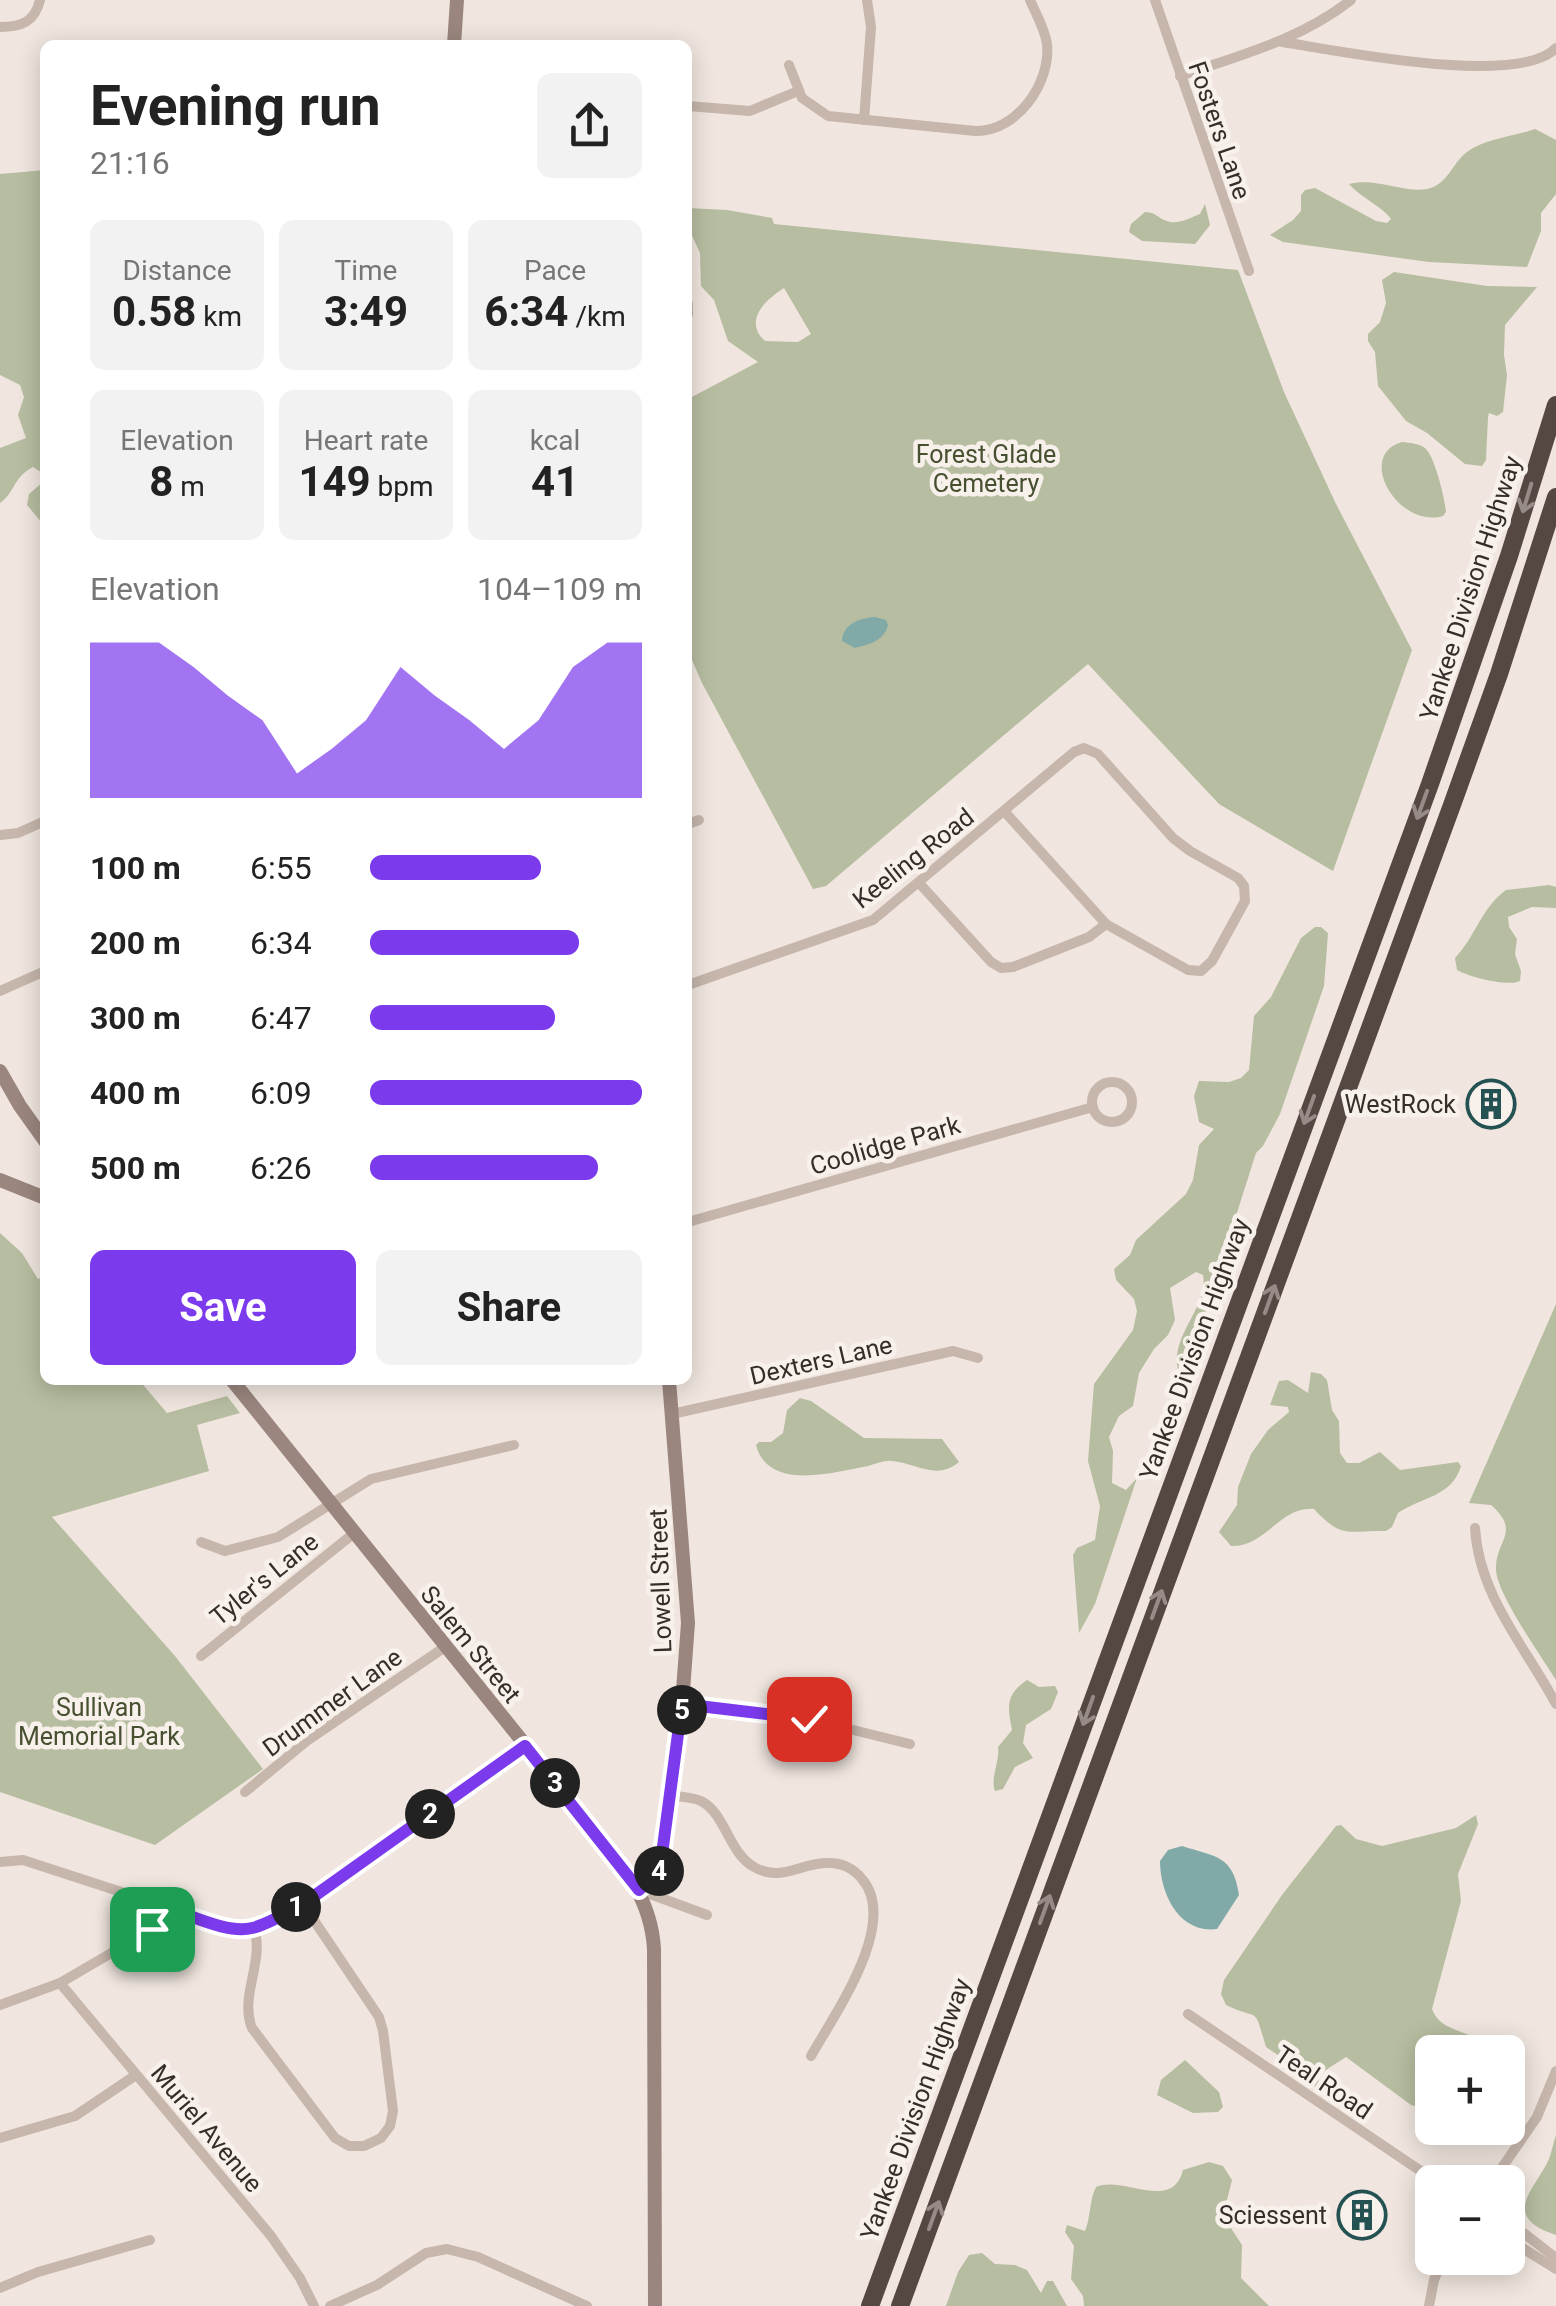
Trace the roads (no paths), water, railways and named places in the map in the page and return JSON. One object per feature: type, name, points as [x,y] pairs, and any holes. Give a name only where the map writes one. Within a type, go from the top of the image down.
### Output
[{"type":"highway","name":"Yankee Division Highway","points":[[870,2306],[1430,784],[1556,405]]},
{"type":"highway","name":"Yankee Division Highway","points":[[900,2306],[1458,786],[1556,496]]},
{"type":"main road","points":[[454,40],[456,0]]},
{"type":"main road","points":[[0,1071],[40,1134]]},
{"type":"main road","points":[[0,1180],[40,1196]]},
{"type":"main road","name":"Salem Street","points":[[236,1385],[639,1890],[650,1920],[654,1949],[655,2306]]},
{"type":"main road","name":"Lowell Street","points":[[639,1890],[660,1869],[682,1704],[688,1611],[669,1385]]},
{"type":"street","points":[[0,27],[24,24],[40,0]]},
{"type":"street","points":[[864,120],[872,27],[867,0]]},
{"type":"street","points":[[788,65],[798,91],[814,109],[828,116],[980,132],[997,129],[1012,122],[1026,105],[1046,60],[1044,33],[1030,0]]},
{"type":"street","name":"Fosters Lane","points":[[1156,0],[1249,271]]},
{"type":"street","points":[[1180,76],[1282,42],[1351,0]]},
{"type":"street","points":[[1282,42],[1376,58],[1466,65],[1538,60],[1556,48]]},
{"type":"street","points":[[692,106],[750,110],[798,91]]},
{"type":"street","name":"Keeling Road","points":[[692,984],[868,923],[920,884],[1074,752],[1086,748],[1098,754],[1173,838],[1238,878],[1245,888],[1245,901],[1212,961],[1200,971],[1188,970],[1106,924]]},
{"type":"street","points":[[920,884],[991,962],[1001,968],[1088,938],[1106,924],[1004,812]]},
{"type":"street","points":[[0,835],[21,832],[40,823]]},
{"type":"street","points":[[0,991],[40,973]]},
{"type":"street","name":"Coolidge Park","points":[[692,1221],[1093,1108]]},
{"type":"street","name":"Dexters Lane","points":[[672,1414],[951,1352],[978,1358]]},
{"type":"street","points":[[202,1542],[225,1552],[278,1538],[370,1479],[514,1444]]},
{"type":"street","points":[[1475,1528],[1478,1561],[1486,1584],[1556,1704]]},
{"type":"street","name":"Tyler's Lane","points":[[200,1656],[352,1534]]},
{"type":"street","name":"Drummer Lane","points":[[245,1792],[308,1740],[445,1647]]},
{"type":"street","points":[[682,1704],[788,1714],[910,1744]]},
{"type":"street","points":[[0,1862],[27,1861],[232,1928],[254,1928],[303,1904],[525,1746]]},
{"type":"street","points":[[670,1795],[698,1800],[707,1806],[735,1849],[754,1867],[783,1874],[833,1863],[848,1867],[867,1886],[875,1912],[869,1941],[851,1985],[810,2056]]},
{"type":"street","points":[[639,1890],[707,1915]]},
{"type":"street","points":[[254,1928],[258,1947],[248,2014],[252,2028],[332,2136],[352,2146],[375,2143],[388,2130],[393,2111],[381,2024],[303,1904]]},
{"type":"street","points":[[0,2005],[60,1983],[152,1929],[167,1908]]},
{"type":"street","name":"Muriel Avenue","points":[[60,1983],[271,2236],[314,2306]]},
{"type":"street","name":"Teal Road","points":[[1188,2014],[1415,2168]]},
{"type":"street","points":[[1503,2165],[1541,2109],[1556,2071]]},
{"type":"street","points":[[0,2138],[74,2116],[136,2075]]},
{"type":"street","points":[[1525,2234],[1556,2258]]},
{"type":"street","points":[[0,2288],[38,2272],[150,2240]]},
{"type":"street","points":[[330,2306],[371,2289],[422,2255],[442,2249],[478,2256],[587,2306]]},
{"type":"street","points":[[1525,2250],[1556,2269]]},
{"type":"street","points":[[1429,2306],[1436,2275]]},
{"type":"water","points":[[875,617],[886,620],[888,625],[880,638],[855,648],[842,641],[845,630],[853,623]]},
{"type":"water","points":[[1182,1846],[1221,1860],[1232,1872],[1239,1895],[1217,1929],[1192,1925],[1182,1918],[1168,1897],[1160,1861],[1168,1850]]},
{"type":"place","name":"WestRock","points":[[1491,1104]]},
{"type":"place","name":"Sciessent","points":[[1362,2215]]},
{"type":"park label","name":"Forest Glade Cemetery","points":[[986,468]]},
{"type":"park label","name":"Sullivan Memorial Park","points":[[99,1722]]}]
